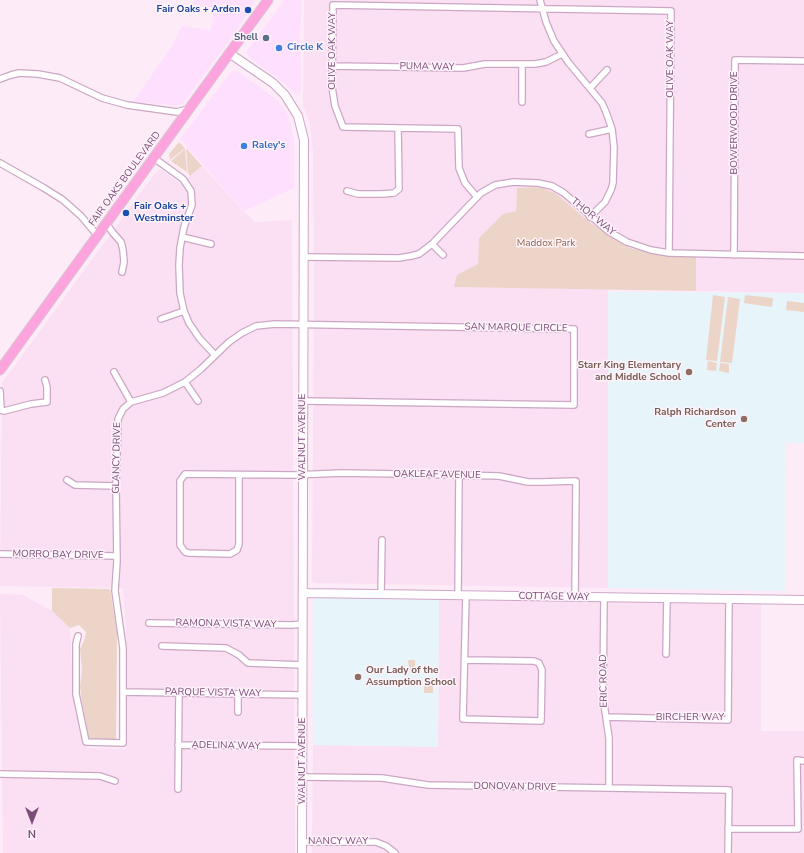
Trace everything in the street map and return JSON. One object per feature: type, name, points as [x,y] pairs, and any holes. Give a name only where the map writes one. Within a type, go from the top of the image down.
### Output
[{"type":"main road","name":"FAIR OAKS BOULEVARD","points":[[0,370],[268,0]]},
{"type":"main road","name":"WALNUT AVENUE","points":[[229,53],[279,89],[294,108],[301,123],[304,144],[302,853]]},
{"type":"main road","name":"COTTAGE WAY","points":[[303,593],[804,600]]},
{"type":"street","points":[[540,0],[550,32],[562,54],[602,103],[612,129],[614,147],[613,183],[604,202],[590,217]]},
{"type":"street","name":"OLIVE OAK WAY","points":[[476,197],[465,183],[459,168],[458,129],[343,127],[333,97],[333,6],[671,10],[669,253]]},
{"type":"street","name":"PUMA WAY","points":[[332,66],[463,68],[485,64],[535,64],[546,62],[562,54]]},
{"type":"street","name":"BOWERWOOD DRIVE","points":[[734,255],[735,60],[804,61]]},
{"type":"street","points":[[522,64],[522,102]]},
{"type":"street","points":[[590,88],[607,70]]},
{"type":"street","points":[[0,79],[11,74],[38,74],[60,78],[102,98],[127,105],[177,112],[189,109]]},
{"type":"street","points":[[348,191],[358,194],[382,194],[394,193],[400,189],[398,128]]},
{"type":"street","points":[[589,134],[612,129]]},
{"type":"street","points":[[154,158],[183,179],[191,191],[192,205],[182,237],[179,282],[184,311],[193,330],[215,356]]},
{"type":"street","points":[[0,162],[63,200],[81,216],[98,235]]},
{"type":"street","name":"THOR WAY","points":[[304,257],[403,258],[419,254],[432,244],[476,197],[486,189],[499,184],[513,182],[552,186],[564,193],[608,232],[627,242],[651,250],[669,253],[804,256]]},
{"type":"street","points":[[106,223],[121,242],[124,254],[124,265],[122,272]]},
{"type":"street","points":[[182,237],[211,244]]},
{"type":"street","points":[[432,244],[443,255]]},
{"type":"street","points":[[161,319],[184,311]]},
{"type":"street","points":[[114,372],[131,402],[163,393],[184,382],[195,374],[237,335],[256,326],[267,324],[304,324]]},
{"type":"street","name":"SAN MARQUE CIRCLE","points":[[304,324],[574,329],[574,405],[304,401]]},
{"type":"street","points":[[0,391],[1,410],[20,408],[31,404],[47,402],[47,387],[45,380]]},
{"type":"street","points":[[184,382],[198,401]]},
{"type":"street","name":"GLANCY DRIVE","points":[[78,636],[76,644],[76,694],[86,742],[123,743],[124,692],[122,648],[115,592],[117,556],[117,423],[123,409],[131,402]]},
{"type":"street","name":"OAKLEAF AVENUE","points":[[239,475],[239,544],[237,550],[230,554],[185,552],[180,545],[180,481],[183,476],[189,474],[320,475],[341,473],[459,475],[499,476],[528,482],[576,481],[575,597]]},
{"type":"street","points":[[459,475],[465,660],[463,719],[541,721],[542,670],[538,663],[534,661],[465,660]]},
{"type":"street","points":[[67,480],[75,485],[116,486]]},
{"type":"street","points":[[381,594],[382,540]]},
{"type":"street","name":"MORRO BAY DRIVE","points":[[0,554],[117,556]]},
{"type":"street","name":"ERIC ROAD","points":[[604,598],[603,697],[609,738],[609,788]]},
{"type":"street","points":[[666,654],[667,598]]},
{"type":"street","name":"BIRCHER WAY","points":[[606,718],[728,720],[729,599]]},
{"type":"street","name":"RAMONA VISTA WAY","points":[[149,623],[303,624]]},
{"type":"street","points":[[162,646],[226,648],[239,655],[248,663],[303,665]]},
{"type":"street","name":"PARQUE VISTA WAY","points":[[124,692],[303,695]]},
{"type":"street","name":"ADELINA WAY","points":[[179,693],[178,745],[303,746]]},
{"type":"street","points":[[238,694],[238,712]]},
{"type":"street","points":[[178,745],[178,788]]},
{"type":"street","points":[[728,853],[728,828],[798,829],[797,760],[804,761]]},
{"type":"street","points":[[0,774],[100,776],[115,781]]},
{"type":"street","name":"DONOVAN DRIVE","points":[[303,777],[382,778],[428,785],[729,790],[728,828]]},
{"type":"street","name":"NANCY WAY","points":[[302,842],[376,842],[386,846],[395,853]]},
{"type":"shaded area","points":[[194,0],[255,0],[235,33],[181,105],[133,102],[172,46],[182,26],[211,30],[215,8],[191,6]]},
{"type":"shaded area","points":[[284,0],[302,0],[300,32],[301,91],[298,96],[286,84],[248,56],[247,52]]},
{"type":"shaded area","points":[[304,0],[804,0],[804,293],[696,291],[695,257],[675,257],[656,254],[611,237],[592,224],[555,193],[542,188],[532,187],[517,188],[516,211],[503,214],[479,238],[478,264],[455,287],[608,289],[608,588],[315,583],[312,581],[314,285],[313,153],[310,123],[303,106]]},
{"type":"shaded area","points":[[237,71],[272,96],[286,111],[294,140],[294,188],[244,211],[180,139],[231,72]]},
{"type":"shaded area","points":[[202,166],[255,222],[292,220],[295,853],[3,853],[0,594],[23,595],[52,611],[70,628],[73,697],[80,735],[87,748],[126,749],[127,699],[126,626],[123,588],[0,586],[2,383],[153,176],[160,169],[181,184]]},
{"type":"shaded area","points":[[608,292],[804,293],[804,443],[786,443],[785,591],[608,588]]},
{"type":"shaded area","points":[[314,598],[439,600],[438,747],[313,745]]},
{"type":"shaded area","points":[[439,600],[761,603],[761,731],[804,731],[804,853],[312,853],[313,745],[438,746]]},
{"type":"green space","points":[[179,142],[185,148],[170,160],[169,154]]},
{"type":"green space","points":[[185,149],[187,172],[171,161]]},
{"type":"green space","points":[[186,149],[202,166],[190,176],[188,173]]},
{"type":"green space","name":"Maddox Park","points":[[517,188],[542,188],[555,193],[592,224],[630,248],[675,257],[696,257],[696,291],[454,287],[457,275],[478,264],[479,238],[503,214],[516,211]]},
{"type":"green space","points":[[713,295],[725,297],[717,361],[706,360]]},
{"type":"green space","points":[[745,295],[773,298],[772,307],[744,303]]},
{"type":"green space","points":[[728,297],[740,299],[732,363],[720,362]]},
{"type":"green space","points":[[787,301],[804,303],[804,312],[786,310]]},
{"type":"green space","points":[[708,361],[717,363],[716,371],[707,370]]},
{"type":"green space","points":[[720,363],[729,364],[729,373],[719,371]]},
{"type":"green space","points":[[52,588],[110,589],[117,632],[115,740],[109,741],[89,739],[80,687],[82,669],[80,649],[86,632],[79,625],[70,628],[52,611]]},
{"type":"green space","points":[[408,660],[415,660],[415,671],[409,670]]},
{"type":"green space","points":[[424,678],[433,678],[433,693],[424,693]]},
{"type":"place","name":"Fair Oaks + Arden","points":[[248,10]]},
{"type":"place","name":"Shell","points":[[266,38]]},
{"type":"place","name":"Circle K","points":[[279,48]]},
{"type":"place","name":"Raley's","points":[[244,146]]},
{"type":"place","name":"Fair Oaks + Westminster","points":[[126,213]]},
{"type":"place","name":"Starr King Elementary and Middle School","points":[[689,372]]},
{"type":"place","name":"Ralph Richardson Center","points":[[744,419]]},
{"type":"place","name":"Our Lady of the Assumption School","points":[[358,677]]}]
